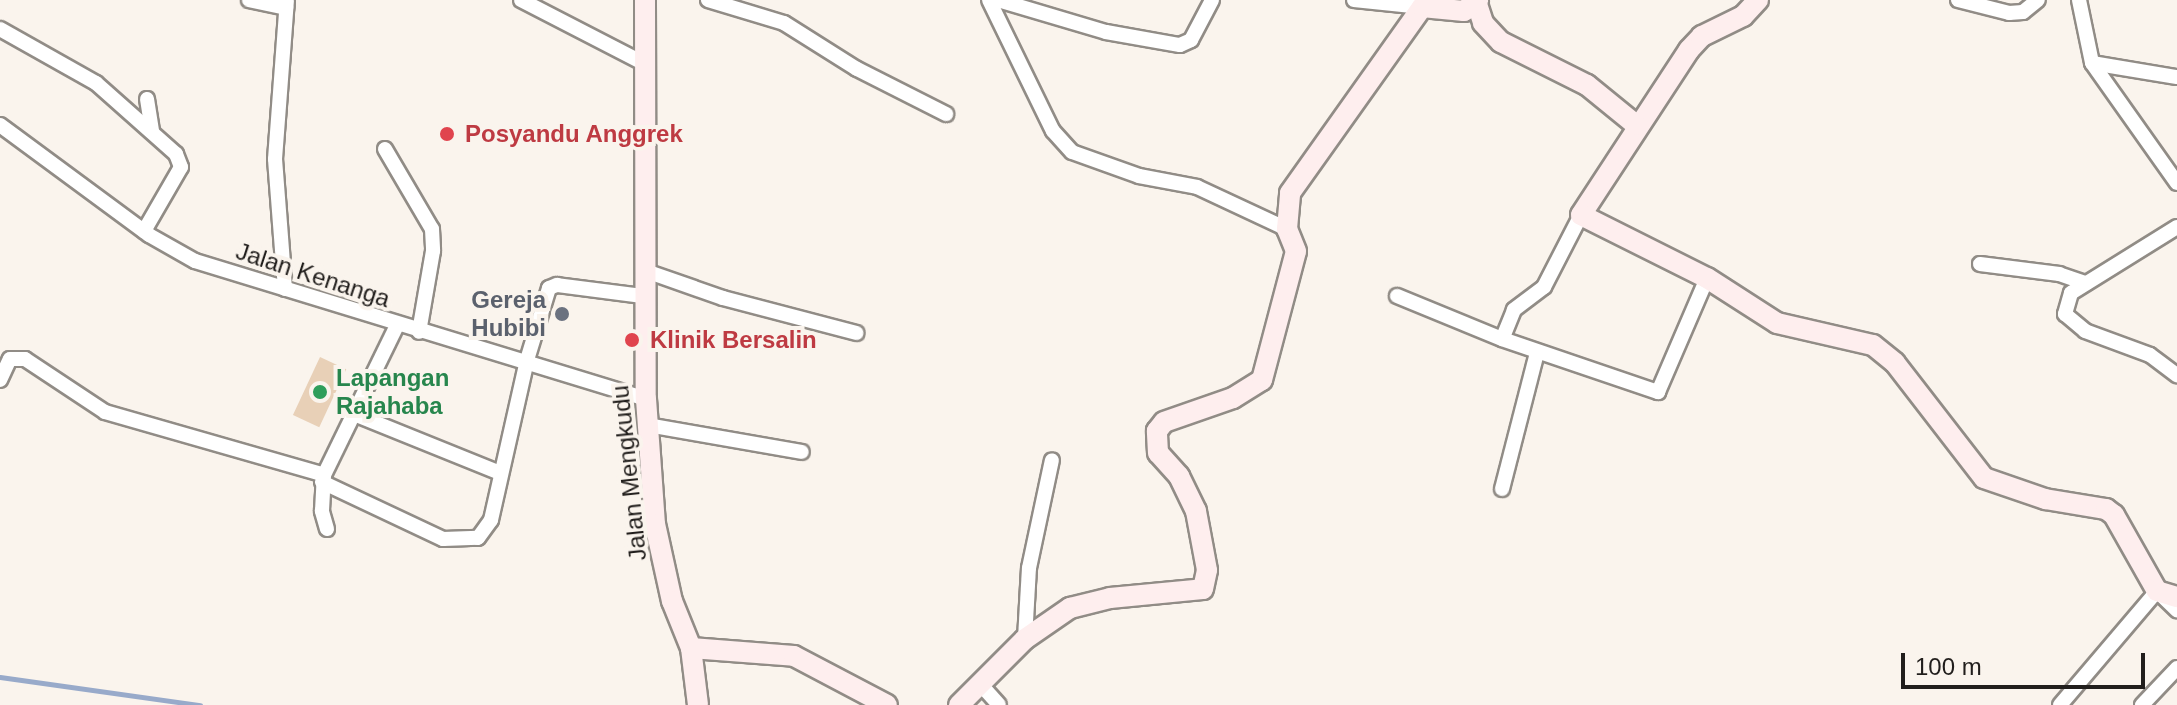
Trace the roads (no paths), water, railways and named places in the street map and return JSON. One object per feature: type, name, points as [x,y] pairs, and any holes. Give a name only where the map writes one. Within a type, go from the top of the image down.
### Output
[{"type":"street","points":[[249,0],[286,4],[275,159],[285,289]]},
{"type":"street","points":[[521,0],[643,63]]},
{"type":"street","name":"Jalan Mengkudu","points":[[645,0],[643,296],[646,399],[655,524],[672,601],[691,648],[698,705]]},
{"type":"street","points":[[708,0],[784,23],[857,69],[946,114]]},
{"type":"street","points":[[989,0],[1053,131],[1072,152],[1139,176],[1197,187],[1287,229]]},
{"type":"street","points":[[998,0],[1106,32],[1180,45],[1191,40],[1212,0]]},
{"type":"street","points":[[1354,0],[1453,13],[1477,2],[1483,23],[1501,42],[1587,85],[1636,125]]},
{"type":"street","points":[[1502,339],[1514,310],[1544,287],[1581,215],[1636,125],[1702,36],[1743,16],[1758,0]]},
{"type":"street","points":[[1958,0],[2017,13],[2038,0]]},
{"type":"street","points":[[2079,0],[2092,63],[2177,183]]},
{"type":"street","points":[[959,705],[982,686],[1025,639],[1052,618],[1087,602],[1203,589],[1207,570],[1196,511],[1186,486],[1158,453],[1157,431],[1164,422],[1233,398],[1262,380],[1296,251],[1287,229],[1290,193],[1422,7]]},
{"type":"street","points":[[0,29],[96,83],[176,154],[181,167],[144,231]]},
{"type":"street","points":[[2092,63],[2177,77]]},
{"type":"street","points":[[147,99],[152,132]]},
{"type":"street","name":"Jalan Kenanga","points":[[0,125],[144,231],[195,261],[419,332],[527,360],[646,399]]},
{"type":"street","points":[[385,149],[432,229],[433,251],[419,332]]},
{"type":"street","points":[[1581,215],[1707,278],[1777,323],[1854,337],[1895,363],[1984,478],[2045,499],[2096,506],[2114,515],[2157,591],[2177,610]]},
{"type":"street","points":[[2177,227],[2085,283],[2065,303],[2071,323],[2150,355],[2177,375]]},
{"type":"street","points":[[1980,264],[2059,274],[2085,283]]},
{"type":"street","points":[[643,270],[723,298],[856,333]]},
{"type":"street","points":[[1397,296],[1537,353],[1658,392],[1707,278]]},
{"type":"street","points":[[0,380],[10,359],[25,359],[105,412],[323,478],[415,528],[468,542],[486,531],[527,360],[549,288],[557,285],[643,296]]},
{"type":"street","points":[[327,529],[323,478],[397,325]]},
{"type":"street","points":[[1502,489],[1537,353]]},
{"type":"street","points":[[354,414],[500,473]]},
{"type":"street","points":[[648,425],[802,452]]},
{"type":"street","points":[[1025,639],[1029,568],[1052,460]]},
{"type":"street","points":[[2157,591],[2177,597]]},
{"type":"street","points":[[2060,705],[2157,591]]},
{"type":"street","points":[[691,648],[794,656],[887,705]]},
{"type":"street","points":[[2142,705],[2177,668]]},
{"type":"street","points":[[982,686],[999,705]]},
{"type":"waterway","points":[[0,677],[200,705]]},
{"type":"place","name":"Posyandu Anggrek","points":[[447,134]]},
{"type":"place","name":"Gereja Hubibi","points":[[562,314]]},
{"type":"place","name":"Klinik Bersalin","points":[[632,340]]},
{"type":"place","name":"Lapangan Rajahaba","points":[[320,392]]}]
